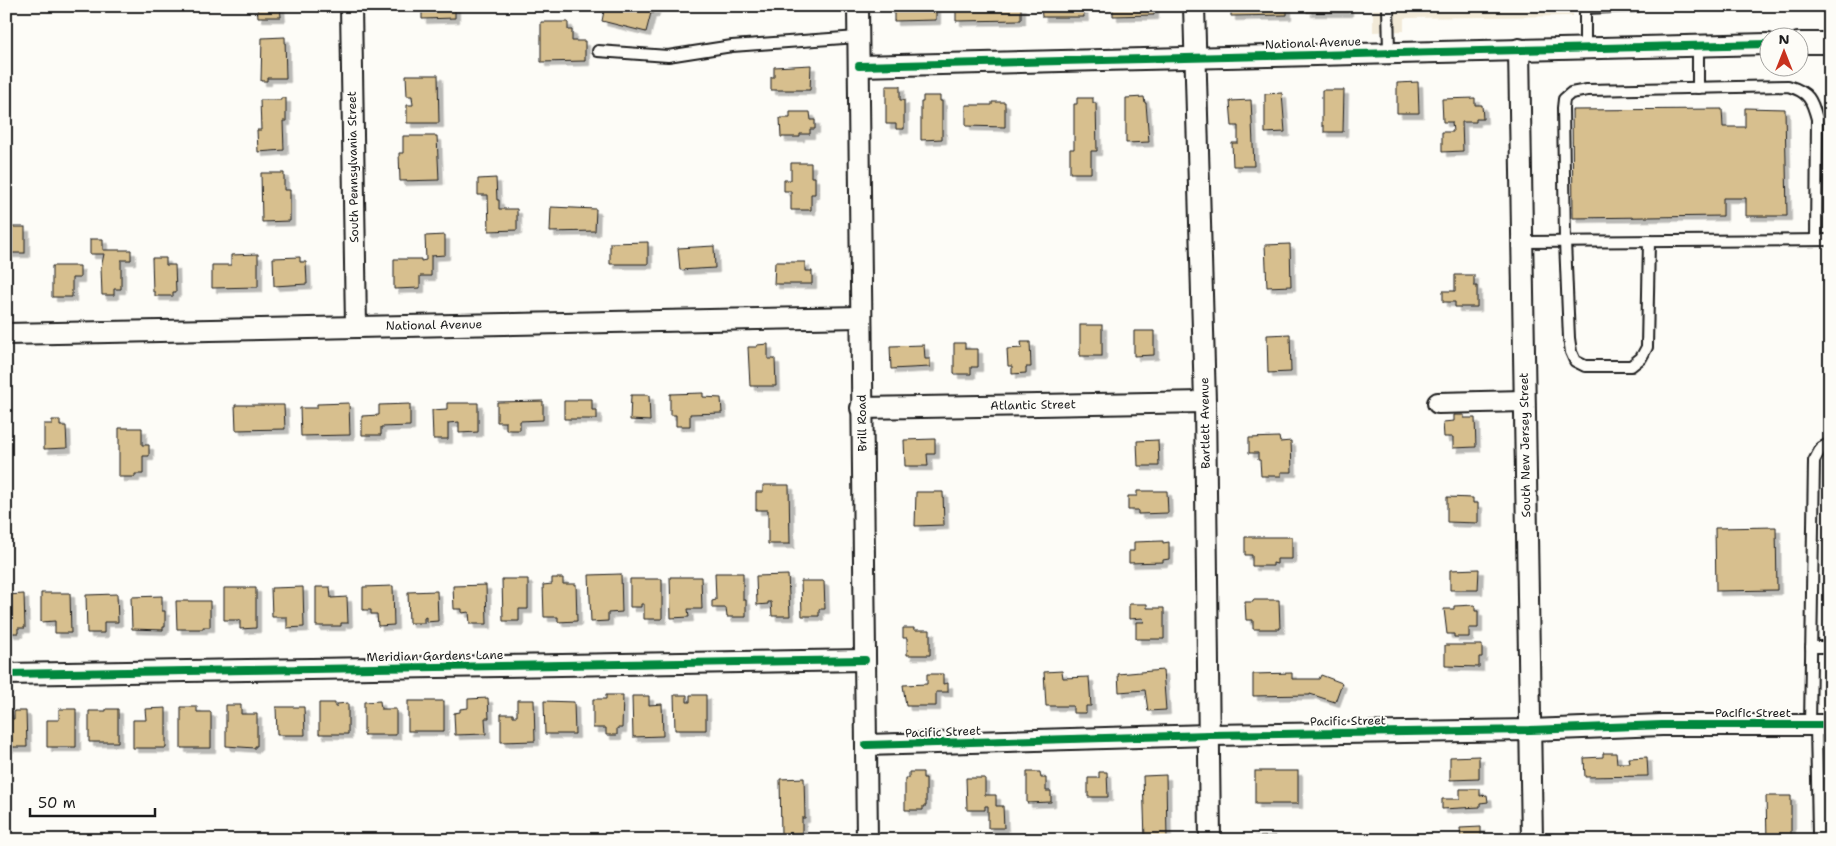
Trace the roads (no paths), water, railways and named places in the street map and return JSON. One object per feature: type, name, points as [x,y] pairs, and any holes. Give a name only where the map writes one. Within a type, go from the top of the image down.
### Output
[{"type":"street","name":"South Pennsylvania Street","points":[[351,6],[356,327]]},
{"type":"street","name":"Brill Road","points":[[858,6],[867,840]]},
{"type":"street","name":"Bartlett Avenue","points":[[1194,6],[1205,402],[1210,840]]},
{"type":"street","points":[[1808,43],[1830,42]]},
{"type":"street","name":"National Avenue","points":[[859,66],[1758,44]]},
{"type":"street","name":"South New Jersey Street","points":[[1519,49],[1532,840]]},
{"type":"street","name":"National Avenue","points":[[6,334],[861,317]]},
{"type":"street","name":"Atlantic Street","points":[[861,408],[1205,402]]},
{"type":"street","points":[[1438,403],[1524,402]]},
{"type":"street","name":"Meridian Gardens Lane","points":[[6,674],[865,660]]},
{"type":"street","name":"Pacific Street","points":[[866,745],[1209,735],[1530,730],[1662,725],[1818,724]]},
{"type":"lane","points":[[1388,6],[1389,52]]},
{"type":"lane","points":[[1585,48],[1585,7],[1636,6]]},
{"type":"lane","points":[[598,51],[668,56],[732,46],[858,37]]},
{"type":"lane","points":[[1698,46],[1698,88]]},
{"type":"lane","points":[[1649,241],[1647,347],[1641,358],[1631,366],[1585,366],[1575,361],[1571,352],[1569,338],[1564,242],[1563,108],[1564,99],[1571,93],[1587,90],[1788,86],[1800,89],[1812,101],[1818,119],[1816,240]]},
{"type":"lane","points":[[1522,242],[1830,240]]},
{"type":"lane","points":[[1818,834],[1818,724],[1811,647],[1814,460],[1821,448],[1830,443]]},
{"type":"lane","points":[[1811,647],[1830,647]]}]
